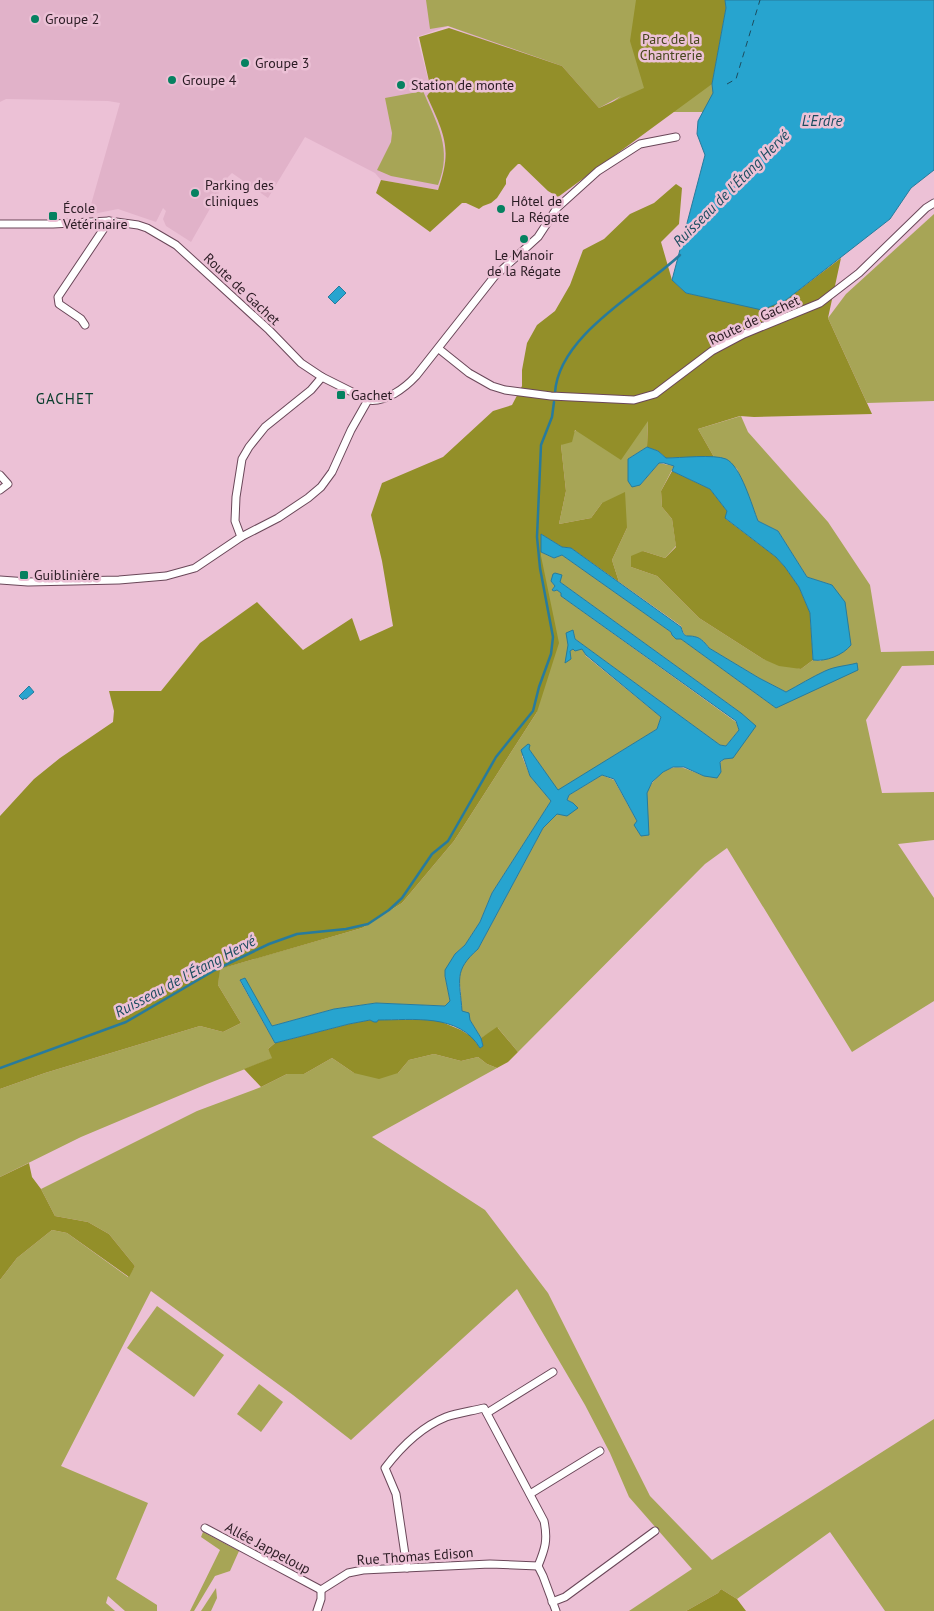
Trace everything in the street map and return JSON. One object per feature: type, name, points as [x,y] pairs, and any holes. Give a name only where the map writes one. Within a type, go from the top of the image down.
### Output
[{"type":"street","points":[[0,580],[28,582],[119,580],[166,576],[195,568],[241,537],[287,512],[321,487],[332,472],[351,430],[368,400],[380,400],[409,384],[494,277],[538,237],[557,208],[598,171],[640,144],[676,137]]},
{"type":"street","name":"Route de Gachet","points":[[438,349],[469,373],[492,386],[520,392],[555,396],[634,400],[655,394],[712,351],[744,334],[820,303],[859,273],[926,208],[934,203]]},
{"type":"street","points":[[85,326],[81,319],[59,304],[58,297],[110,221]]},
{"type":"street","name":"Route de Gachet","points":[[0,224],[110,221],[138,225],[158,234],[176,245],[269,330],[301,363],[322,377],[368,400]]},
{"type":"street","points":[[241,537],[235,521],[236,496],[242,459],[265,427],[311,390],[322,377]]},
{"type":"street","points":[[0,475],[8,484],[0,490]]},
{"type":"street","points":[[487,1414],[553,1372]]},
{"type":"street","points":[[407,1568],[396,1494],[385,1468],[394,1456],[419,1432],[446,1417],[484,1408],[544,1521],[547,1535],[546,1544],[538,1566],[544,1576],[556,1611]]},
{"type":"street","points":[[530,1494],[600,1451]]},
{"type":"street","name":"Allée Jappeloup","points":[[204,1528],[321,1590]]},
{"type":"street","points":[[552,1602],[565,1597],[655,1531]]},
{"type":"street","name":"Rue Thomas Edison","points":[[321,1590],[348,1573],[363,1570],[490,1564],[538,1566]]},
{"type":"street","points":[[317,1611],[321,1599],[321,1590]]},
{"type":"shaded area","points":[[0,0],[627,0],[628,91],[599,112],[508,50],[448,26],[417,37],[431,90],[427,96],[443,131],[447,151],[443,177],[438,190],[381,180],[375,173],[305,137],[268,198],[232,173],[191,242],[166,226],[163,219],[166,211],[163,208],[156,222],[118,209],[88,215],[120,103],[108,101],[6,99],[0,102]]},
{"type":"green space","name":"Parc de la Chantrerie","points":[[426,0],[725,0],[726,8],[712,84],[714,93],[704,112],[599,112],[621,96],[599,108],[562,66],[448,26],[430,29]]},
{"type":"green space","name":"Parc de la Chantrerie","points":[[636,0],[725,0],[726,8],[712,84],[558,197],[548,191],[518,164],[510,172],[506,179],[506,184],[497,198],[491,203],[479,209],[462,203],[430,232],[376,193],[381,180],[438,190],[443,175],[446,152],[442,131],[427,96],[431,90],[419,37],[449,28],[562,66],[599,108],[644,88],[630,41]]},
{"type":"green space","points":[[423,91],[438,126],[444,148],[444,160],[438,185],[391,176],[377,170],[391,142],[392,133],[385,98]]},
{"type":"green space","points":[[676,184],[682,188],[679,224],[661,242],[672,280],[686,293],[762,309],[786,300],[841,258],[828,318],[872,414],[740,416],[698,429],[714,457],[666,458],[658,451],[647,447],[648,421],[621,460],[575,430],[572,442],[561,445],[566,491],[559,524],[591,518],[602,503],[625,492],[627,528],[612,560],[619,582],[571,548],[562,547],[541,534],[541,556],[559,643],[537,712],[454,841],[402,903],[362,928],[220,969],[218,985],[241,1023],[223,1032],[200,1026],[45,1073],[0,1089],[0,816],[34,779],[60,758],[113,722],[114,711],[109,691],[161,691],[200,643],[257,602],[303,650],[352,618],[360,641],[393,626],[382,561],[371,515],[382,483],[443,457],[493,411],[512,405],[522,386],[522,370],[527,343],[537,325],[555,311],[570,285],[583,250],[604,239],[630,214],[654,203]]},
{"type":"green space","points":[[934,214],[934,401],[867,403],[828,318],[846,294]]},
{"type":"green space","points":[[741,416],[748,432],[828,522],[870,585],[881,652],[934,651],[934,665],[902,666],[866,720],[882,793],[934,792],[934,840],[898,844],[934,898],[934,1001],[852,1052],[727,848],[705,864],[518,1052],[498,1028],[481,1038],[462,1011],[459,972],[467,959],[478,949],[543,828],[557,813],[573,803],[567,800],[569,795],[602,775],[614,780],[637,821],[635,826],[641,836],[647,794],[657,777],[675,767],[704,775],[721,772],[720,763],[755,726],[741,713],[560,582],[560,579],[553,578],[551,581],[555,586],[552,590],[557,590],[561,593],[561,596],[736,722],[739,730],[726,746],[720,745],[575,639],[573,630],[570,651],[582,648],[586,656],[661,717],[657,729],[558,791],[529,749],[522,756],[530,776],[551,801],[492,893],[480,922],[465,945],[455,954],[445,976],[450,1001],[445,1006],[376,1003],[334,1009],[272,1026],[244,978],[240,981],[275,1043],[268,1049],[273,1058],[81,1137],[0,1177],[0,1089],[45,1073],[200,1026],[223,1032],[241,1023],[218,985],[219,969],[362,928],[402,903],[454,841],[537,712],[541,552],[554,558],[562,555],[671,632],[676,639],[681,639],[776,708],[847,666],[825,671],[786,692],[709,648],[700,639],[685,635],[681,626],[619,582],[612,560],[627,528],[602,503],[591,518],[559,524],[566,491],[561,445],[576,430],[648,420],[647,447],[628,459],[640,485],[659,463],[674,466],[661,491],[662,507],[672,519],[676,546],[665,558],[643,551],[631,567],[657,576],[699,618],[763,659],[801,669],[813,660],[821,661],[832,585],[807,577],[778,531],[758,521],[737,469],[726,459],[714,457],[698,429]]},
{"type":"green space","points":[[672,471],[710,489],[727,511],[726,519],[776,557],[799,587],[810,613],[813,660],[801,669],[779,666],[763,659],[699,618],[657,576],[631,567],[631,556],[643,551],[665,558],[676,547],[672,519],[662,507],[661,491]]},
{"type":"green space","points":[[370,1020],[377,1022],[378,1020],[437,1020],[472,1037],[480,1048],[483,1046],[481,1038],[497,1027],[518,1052],[508,1062],[497,1068],[487,1064],[478,1057],[461,1061],[434,1054],[409,1060],[398,1073],[379,1079],[354,1073],[332,1058],[304,1074],[287,1074],[261,1087],[244,1069],[272,1058],[268,1049],[275,1043]]},
{"type":"green space","points":[[434,1054],[461,1061],[478,1057],[487,1064],[497,1068],[372,1137],[485,1210],[548,1293],[650,1496],[712,1560],[934,1419],[934,1611],[885,1611],[830,1532],[737,1599],[721,1589],[718,1593],[686,1611],[629,1611],[692,1569],[629,1497],[610,1453],[585,1405],[517,1289],[351,1440],[151,1291],[61,1466],[148,1503],[116,1579],[157,1605],[157,1611],[125,1611],[108,1596],[106,1603],[115,1611],[0,1611],[0,1280],[17,1258],[52,1230],[67,1233],[128,1277],[135,1266],[109,1234],[88,1222],[55,1216],[41,1189],[197,1111],[261,1087],[287,1074],[304,1074],[332,1058],[354,1073],[398,1073],[409,1060]]},
{"type":"green space","points":[[29,1163],[32,1177],[41,1189],[55,1216],[88,1222],[109,1234],[135,1266],[129,1277],[67,1233],[52,1230],[17,1258],[0,1280],[0,1177]]},
{"type":"green space","points":[[157,1306],[224,1355],[194,1397],[127,1348]]},
{"type":"green space","points":[[259,1384],[283,1402],[261,1432],[237,1414]]},
{"type":"green space","points":[[203,1532],[239,1551],[230,1571],[215,1576],[194,1611],[190,1611],[220,1550],[201,1537]]},
{"type":"green space","points":[[216,1588],[217,1598],[211,1611],[201,1611]]},
{"type":"green space","points":[[721,1589],[737,1599],[746,1611],[686,1611],[718,1593]]},
{"type":"water","name":"L'Erdre","points":[[725,0],[934,0],[934,170],[911,188],[890,219],[786,300],[762,310],[686,293],[672,280],[705,155],[697,134],[698,121],[713,93],[712,84],[726,8]]},
{"type":"water","points":[[339,286],[346,293],[335,304],[328,297]]},
{"type":"water","points":[[647,447],[658,451],[666,458],[714,457],[726,459],[731,463],[741,478],[758,521],[778,531],[807,577],[832,585],[845,602],[851,645],[848,649],[829,659],[813,660],[810,613],[799,587],[776,557],[725,518],[727,511],[710,489],[672,471],[674,466],[664,463],[659,463],[640,485],[632,487],[628,481],[628,459]]},
{"type":"water","points":[[541,534],[562,547],[571,548],[681,627],[686,636],[700,639],[709,648],[786,692],[833,668],[857,663],[858,670],[776,708],[681,639],[676,639],[671,632],[562,555],[554,558],[541,552]]},
{"type":"water","points":[[555,573],[562,575],[560,582],[741,713],[756,726],[733,758],[724,759],[720,762],[721,772],[717,778],[704,776],[684,767],[673,767],[663,772],[652,782],[647,793],[649,835],[641,836],[634,825],[637,821],[614,779],[602,775],[569,795],[567,800],[578,808],[567,816],[557,814],[543,828],[478,949],[461,970],[462,1011],[469,1013],[470,1020],[481,1038],[483,1046],[480,1048],[471,1037],[460,1029],[448,1024],[420,1020],[378,1020],[374,1022],[370,1020],[275,1043],[240,980],[245,978],[272,1026],[334,1009],[376,1003],[445,1006],[450,1001],[445,970],[480,922],[492,893],[551,801],[530,776],[521,750],[528,744],[530,745],[529,749],[558,790],[657,729],[661,717],[586,655],[582,649],[570,651],[571,659],[565,663],[568,645],[566,633],[573,630],[575,639],[720,745],[726,746],[739,730],[736,721],[561,596],[561,593],[557,590],[552,590],[555,586],[551,581]]},
{"type":"water","points":[[29,686],[34,692],[23,700],[19,696]]},
{"type":"waterway","name":"Ruisseau de l'Étang Hervé","points":[[555,393],[560,372],[570,352],[586,333],[604,316],[680,255]]},
{"type":"waterway","name":"Ruisseau de l'Étang Hervé","points":[[0,1068],[126,1022],[215,970],[269,944],[297,934],[346,929],[368,924],[389,910],[402,898],[432,854],[448,841],[496,757],[533,711],[539,687],[551,654],[553,637],[540,568],[537,537],[541,445],[552,417],[554,402]]},
{"type":"ferry route","points":[[727,84],[736,79],[760,0]]},
{"type":"place","name":"Groupe 2","points":[[35,19]]},
{"type":"place","name":"Groupe 3","points":[[245,63]]},
{"type":"place","name":"Groupe 4","points":[[172,80]]},
{"type":"place","name":"Station de monte","points":[[401,85]]},
{"type":"place","name":"Parking des cliniques","points":[[195,193]]},
{"type":"place","name":"Hôtel de La Régate","points":[[501,209]]},
{"type":"place","name":"École Vétérinaire","points":[[53,216]]},
{"type":"place","name":"Le Manoir de la Régate","points":[[524,239]]},
{"type":"place","name":"Gachet","points":[[341,395]]},
{"type":"place","name":"Guiblinière","points":[[24,575]]},
{"type":"district","name":"GACHET","points":[[65,398]]}]
